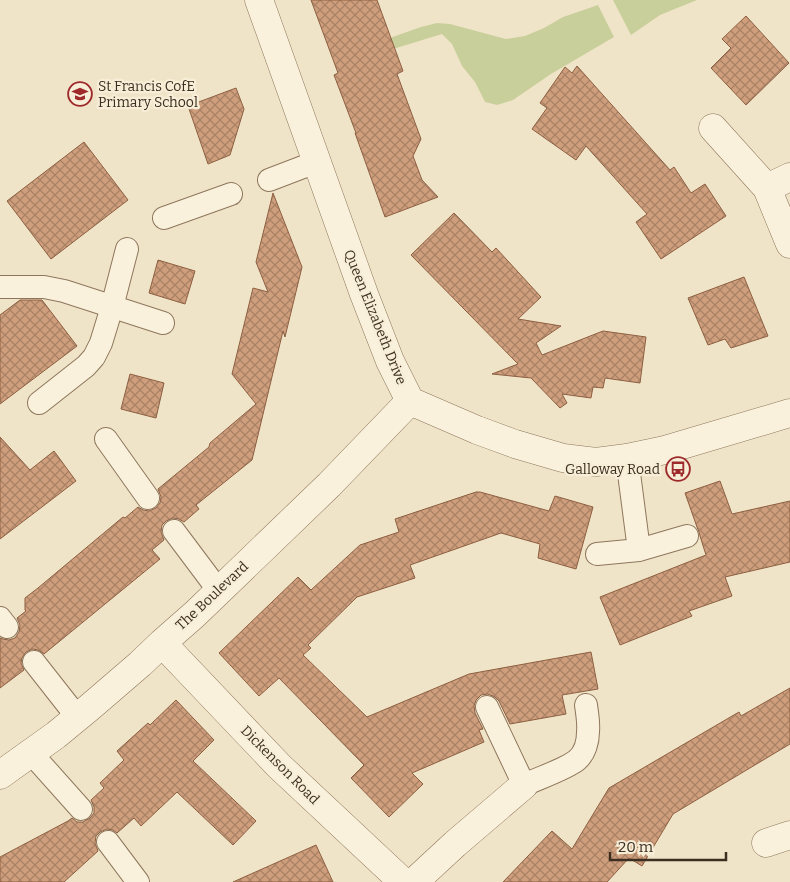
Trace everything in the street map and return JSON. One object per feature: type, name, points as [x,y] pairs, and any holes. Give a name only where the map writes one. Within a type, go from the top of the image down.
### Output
[{"type":"street","name":"Queen Elizabeth Drive","points":[[258,0],[364,294],[390,361],[410,401],[515,444],[563,458],[596,462],[628,458],[665,450],[790,413]]},
{"type":"street","points":[[713,128],[778,183],[790,244]]},
{"type":"street","name":"The Boulevard","points":[[0,775],[78,718],[195,614],[329,485],[410,401]]},
{"type":"street","name":"Dickenson Road","points":[[162,642],[279,766],[404,882]]},
{"type":"street","points":[[414,882],[524,785]]},
{"type":"lane","points":[[269,180],[316,162]]},
{"type":"lane","points":[[164,218],[230,194]]},
{"type":"lane","points":[[39,403],[86,366],[94,357],[101,343],[127,249]]},
{"type":"lane","points":[[0,288],[44,287],[64,291],[163,323]]},
{"type":"lane","points":[[106,439],[148,498]]},
{"type":"lane","points":[[628,458],[639,550]]},
{"type":"lane","points":[[174,531],[219,591]]},
{"type":"lane","points":[[597,554],[639,550],[687,536]]},
{"type":"lane","points":[[34,662],[78,718]]},
{"type":"lane","points":[[487,707],[524,785],[568,766],[578,759],[584,751],[589,730],[586,704]]},
{"type":"lane","points":[[32,753],[81,810]]},
{"type":"lane","points":[[108,842],[138,882]]},
{"type":"green space","points":[[613,0],[697,0],[660,15],[631,35]]},
{"type":"green space","points":[[598,5],[614,37],[551,74],[513,100],[497,105],[485,102],[475,82],[462,66],[452,44],[442,34],[367,57],[364,47],[437,23],[450,24],[506,39],[525,36],[563,17]]},
{"type":"building","points":[[311,0],[377,0],[403,71],[397,74],[421,139],[413,156],[422,180],[438,197],[385,217],[334,75],[338,73]]},
{"type":"building","points":[[746,16],[789,63],[746,105],[711,68],[731,48],[722,39]]},
{"type":"building","points":[[577,66],[670,170],[674,167],[691,193],[705,184],[726,216],[661,259],[636,222],[647,214],[586,146],[576,160],[532,129],[547,108],[540,103],[565,67],[572,73]]},
{"type":"building","points":[[236,88],[244,109],[230,155],[208,164],[188,106]]},
{"type":"building","points":[[84,142],[128,200],[51,259],[7,201]]},
{"type":"building","points":[[273,193],[302,267],[285,337],[283,331],[252,460],[196,505],[199,509],[184,522],[173,518],[166,521],[162,525],[161,532],[164,540],[152,550],[160,559],[44,654],[33,649],[26,652],[21,663],[24,670],[0,688],[0,638],[9,640],[15,638],[19,632],[20,625],[17,618],[26,611],[25,598],[123,517],[125,518],[138,507],[149,511],[156,508],[160,503],[161,497],[158,489],[209,447],[210,443],[256,404],[232,374],[253,288],[268,292],[256,262]]},
{"type":"building","points":[[454,213],[492,252],[496,248],[541,297],[518,319],[561,326],[536,343],[542,355],[603,331],[646,337],[640,383],[605,378],[603,388],[593,387],[591,398],[562,394],[567,403],[560,408],[531,378],[492,374],[518,364],[411,255]]},
{"type":"building","points":[[158,260],[195,271],[185,304],[149,293]]},
{"type":"building","points":[[744,277],[768,336],[731,348],[725,339],[708,345],[688,298]]},
{"type":"building","points":[[20,300],[42,300],[77,346],[0,404],[0,315]]},
{"type":"building","points":[[130,374],[164,383],[156,418],[121,409]]},
{"type":"building","points":[[0,437],[30,470],[54,451],[76,481],[0,539]]},
{"type":"building","points":[[720,481],[732,514],[790,501],[790,562],[725,577],[732,596],[689,611],[692,616],[620,645],[600,597],[706,555],[685,493]]},
{"type":"building","points":[[476,492],[549,511],[555,496],[593,507],[576,569],[538,558],[540,544],[501,533],[410,565],[415,578],[357,597],[308,645],[311,648],[303,655],[367,717],[469,674],[591,652],[598,689],[562,695],[566,714],[510,724],[499,701],[495,697],[488,694],[481,695],[476,700],[474,706],[475,713],[483,729],[479,730],[484,742],[412,773],[423,784],[389,817],[351,778],[364,765],[279,678],[259,696],[219,653],[298,577],[311,590],[360,545],[399,532],[395,519]]},
{"type":"building","points":[[790,688],[790,744],[673,814],[642,866],[629,858],[607,882],[503,882],[552,831],[572,849],[609,788],[739,712],[741,716]]},
{"type":"building","points":[[176,700],[214,740],[193,761],[256,821],[233,845],[177,792],[141,826],[134,818],[117,833],[107,829],[100,832],[96,836],[95,843],[98,851],[64,882],[0,882],[0,857],[72,818],[77,822],[83,822],[90,818],[94,813],[91,800],[104,788],[100,783],[124,760],[117,751],[148,723],[150,725]]},
{"type":"building","points":[[316,845],[333,882],[233,882]]},
{"type":"place","name":"St Francis CofE Primary School","points":[[80,94]]},
{"type":"place","name":"Galloway Road","points":[[678,469]]}]
